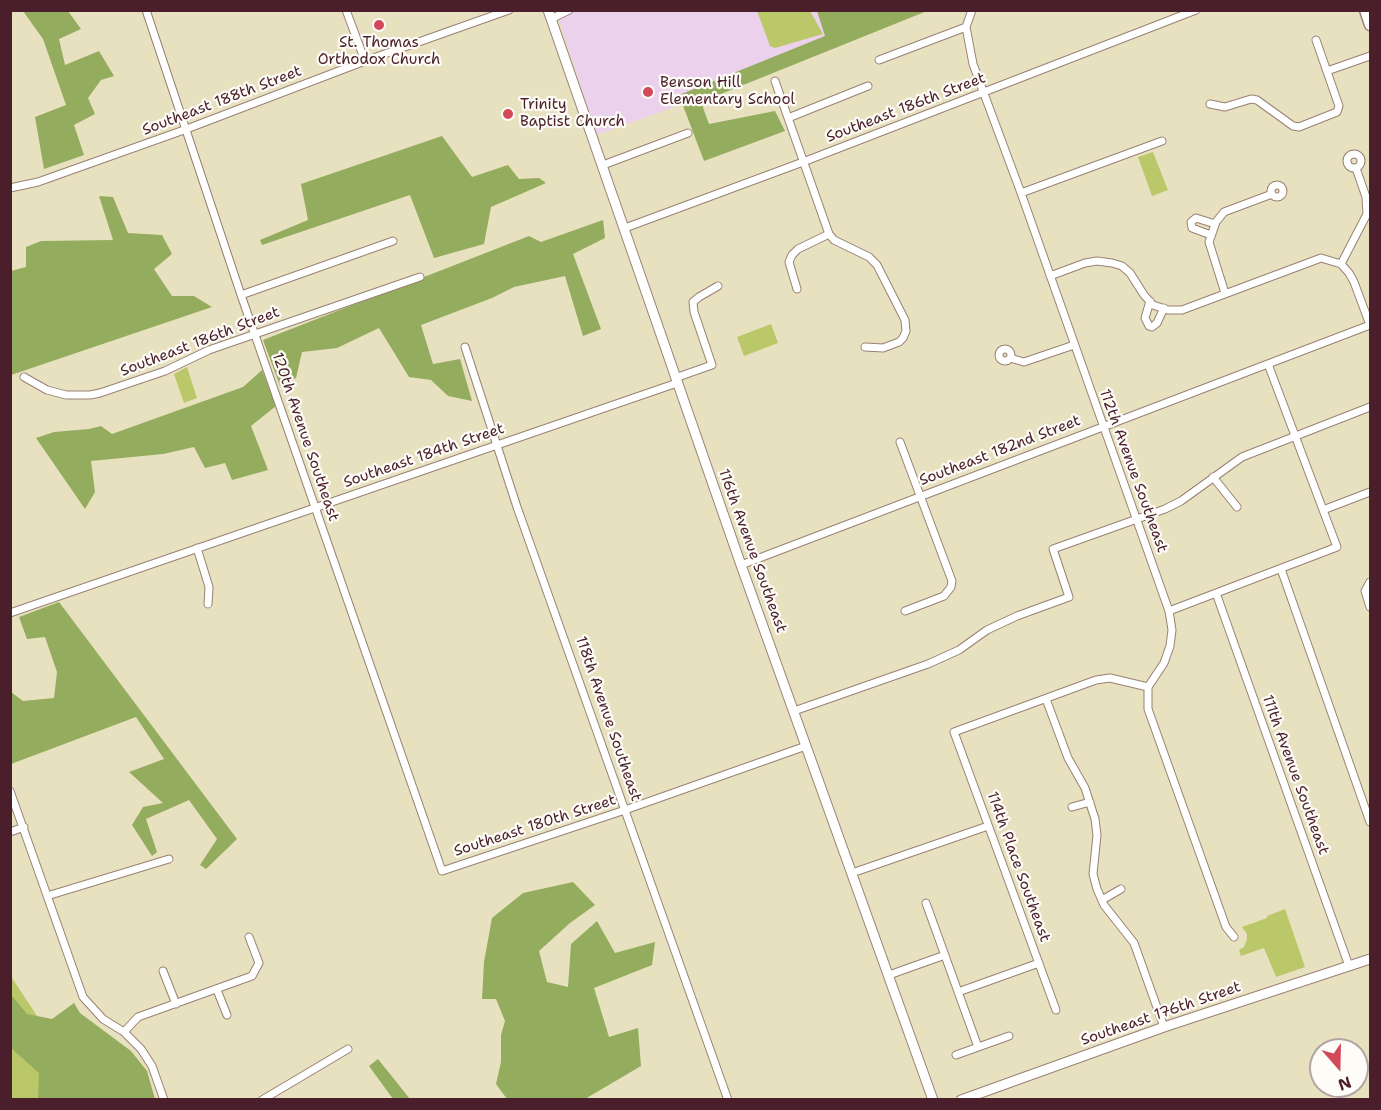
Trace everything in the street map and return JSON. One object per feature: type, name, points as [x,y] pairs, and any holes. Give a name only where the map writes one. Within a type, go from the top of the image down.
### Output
[{"type":"main road","points":[[1365,10],[1371,25]]},
{"type":"street","name":"120th Avenue Southeast","points":[[146,10],[184,130],[442,871]]},
{"type":"street","points":[[346,10],[365,61]]},
{"type":"street","name":"Southeast 188th Street","points":[[10,188],[38,182],[184,130],[365,61],[508,10]]},
{"type":"street","points":[[550,15],[569,10]]},
{"type":"street","points":[[879,60],[966,27],[972,10]]},
{"type":"street","name":"Southeast 186th Street","points":[[625,228],[803,162],[1196,10]]},
{"type":"street","name":"116th Avenue Southeast","points":[[550,15],[741,566],[933,1100]]},
{"type":"street","name":"112th Avenue Southeast","points":[[966,27],[973,64],[1169,611],[1172,630],[1170,646],[1164,663],[1148,687]]},
{"type":"street","points":[[1210,104],[1226,107],[1251,99],[1257,100],[1293,126],[1299,127],[1337,112],[1339,109],[1316,40]]},
{"type":"street","points":[[1327,71],[1371,56]]},
{"type":"street","points":[[775,81],[829,234],[834,240],[868,257],[877,265],[905,320],[906,331],[898,342],[883,348],[865,347]]},
{"type":"street","points":[[788,118],[868,86]]},
{"type":"street","points":[[603,165],[688,133]]},
{"type":"street","points":[[1021,193],[1162,141]]},
{"type":"street","points":[[1341,264],[1367,214],[1366,197],[1356,168]]},
{"type":"street","points":[[1226,293],[1209,242],[1215,224],[1224,212],[1272,194]]},
{"type":"street","points":[[1211,233],[1192,228],[1191,222],[1196,218],[1215,224]]},
{"type":"street","points":[[797,289],[789,261],[792,255],[798,249],[829,234]]},
{"type":"street","points":[[241,295],[393,242]]},
{"type":"street","points":[[1050,276],[1085,263],[1112,262],[1122,266],[1130,273],[1153,305],[1182,310],[1321,258],[1341,264],[1354,282],[1370,325]]},
{"type":"street","name":"Southeast 186th Street","points":[[24,376],[34,383],[66,395],[90,395],[165,371],[209,350],[420,277]]},
{"type":"street","name":"Southeast 184th Street","points":[[10,613],[497,445],[676,381],[712,365],[694,312],[693,302],[718,286]]},
{"type":"street","points":[[1150,301],[1145,318],[1149,326],[1152,327],[1157,323],[1164,308]]},
{"type":"street","name":"Southeast 182nd Street","points":[[741,566],[1370,325]]},
{"type":"street","points":[[1010,358],[1024,362],[1074,345]]},
{"type":"street","name":"118th Avenue Southeast","points":[[465,347],[497,445],[728,1100]]},
{"type":"street","points":[[1169,611],[1337,547],[1268,364]]},
{"type":"street","points":[[794,711],[928,664],[959,650],[987,630],[1069,597],[1053,549],[1136,520],[1181,501],[1242,457],[1371,407]]},
{"type":"street","points":[[900,442],[952,581],[944,596],[905,611]]},
{"type":"street","points":[[1213,477],[1237,507]]},
{"type":"street","points":[[1323,510],[1371,492]]},
{"type":"street","points":[[197,548],[209,587],[208,603]]},
{"type":"street","points":[[1281,569],[1371,822]]},
{"type":"street","points":[[1371,582],[1365,591],[1371,607]]},
{"type":"street","name":"111th Avenue Southeast","points":[[1216,593],[1349,966]]},
{"type":"street","points":[[1164,1027],[1134,943],[1102,900],[1093,874],[1097,835],[1095,819],[1085,788],[1068,758],[1046,699],[1096,680],[1110,678],[1148,687],[1148,709],[1152,723],[1226,927],[1234,937]]},
{"type":"street","name":"114th Place Southeast","points":[[1046,699],[954,732],[1056,1010]]},
{"type":"street","name":"Southeast 180th Street","points":[[442,871],[806,746]]},
{"type":"street","points":[[10,791],[83,997],[103,1020],[134,1040],[153,1066],[164,1100]]},
{"type":"street","points":[[1072,807],[1090,802]]},
{"type":"street","points":[[852,873],[988,826]]},
{"type":"street","points":[[10,832],[24,828]]},
{"type":"street","points":[[47,896],[168,859]]},
{"type":"street","points":[[1102,900],[1121,889]]},
{"type":"street","points":[[926,903],[978,1047]]},
{"type":"street","points":[[124,1032],[138,1017],[252,976],[257,969],[258,956],[249,937]]},
{"type":"street","points":[[888,975],[945,955]]},
{"type":"street","name":"Southeast 176th Street","points":[[962,1100],[1164,1027],[1371,959]]},
{"type":"street","points":[[958,992],[1039,963]]},
{"type":"street","points":[[163,971],[176,1004]]},
{"type":"street","points":[[217,990],[226,1015]]},
{"type":"street","points":[[956,1055],[1009,1036]]},
{"type":"street","points":[[262,1100],[348,1049]]},
{"type":"shaded area","name":"Benson Hill Elementary School","points":[[556,11],[817,11],[831,50],[597,135]]},
{"type":"green space","points":[[23,11],[68,11],[81,29],[59,39],[65,65],[99,51],[114,76],[101,80],[88,98],[95,114],[74,125],[84,155],[44,169],[35,117],[66,105],[43,39]]},
{"type":"green space","points":[[757,11],[810,11],[823,34],[775,48],[770,46]]},
{"type":"green space","points":[[817,11],[927,11],[701,102],[709,124],[775,111],[785,131],[704,161],[679,95],[825,36]]},
{"type":"green space","points":[[442,136],[472,177],[508,165],[519,179],[539,178],[546,183],[491,207],[484,244],[434,258],[410,195],[262,245],[260,240],[308,220],[301,184]]},
{"type":"green space","points":[[1153,152],[1168,190],[1152,196],[1138,157]]},
{"type":"green space","points":[[99,196],[113,197],[128,233],[162,235],[172,254],[154,269],[172,296],[194,296],[212,307],[11,375],[11,271],[26,267],[26,247],[41,241],[113,240]]},
{"type":"green space","points":[[603,220],[605,238],[573,254],[601,329],[583,336],[565,276],[514,287],[492,298],[421,325],[433,364],[460,359],[472,401],[448,396],[431,380],[409,377],[379,328],[337,348],[302,352],[296,378],[280,386],[263,340],[529,236],[541,242]]},
{"type":"green space","points":[[771,324],[778,343],[744,356],[737,337]]},
{"type":"green space","points":[[187,367],[197,398],[184,403],[174,374]]},
{"type":"green space","points":[[262,370],[276,406],[251,426],[268,470],[232,480],[225,463],[205,468],[194,447],[163,454],[91,461],[95,492],[85,509],[36,438],[54,432],[101,426],[112,434],[243,387]]},
{"type":"green space","points":[[59,602],[237,839],[206,869],[200,865],[217,839],[189,800],[146,819],[157,852],[152,856],[132,825],[143,807],[163,803],[129,772],[164,759],[136,717],[11,764],[11,692],[23,701],[54,698],[57,672],[45,637],[27,639],[19,617]]},
{"type":"green space","points":[[573,882],[595,905],[570,923],[539,951],[547,982],[568,987],[571,944],[597,921],[615,953],[655,942],[652,965],[594,988],[609,1037],[638,1028],[641,1066],[585,1099],[507,1099],[496,1084],[501,1062],[501,1035],[505,1021],[496,999],[482,999],[484,962],[492,918],[523,893]]},
{"type":"green space","points":[[1285,909],[1305,967],[1276,977],[1264,948],[1241,956],[1239,950],[1244,947],[1247,939],[1247,934],[1242,927]]},
{"type":"green space","points":[[10,975],[43,1025],[79,1099],[11,1099]]},
{"type":"green space","points":[[13,997],[27,1014],[52,1019],[74,1003],[80,1013],[131,1051],[147,1071],[155,1099],[38,1099],[39,1073],[11,1048],[11,998]]},
{"type":"green space","points":[[378,1059],[410,1099],[393,1099],[369,1066]]},
{"type":"place","name":"St. Thomas Orthodox Church","points":[[379,25]]},
{"type":"place","name":"Benson Hill Elementary School","points":[[648,92]]},
{"type":"place","name":"Trinity Baptist Church","points":[[508,114]]}]
